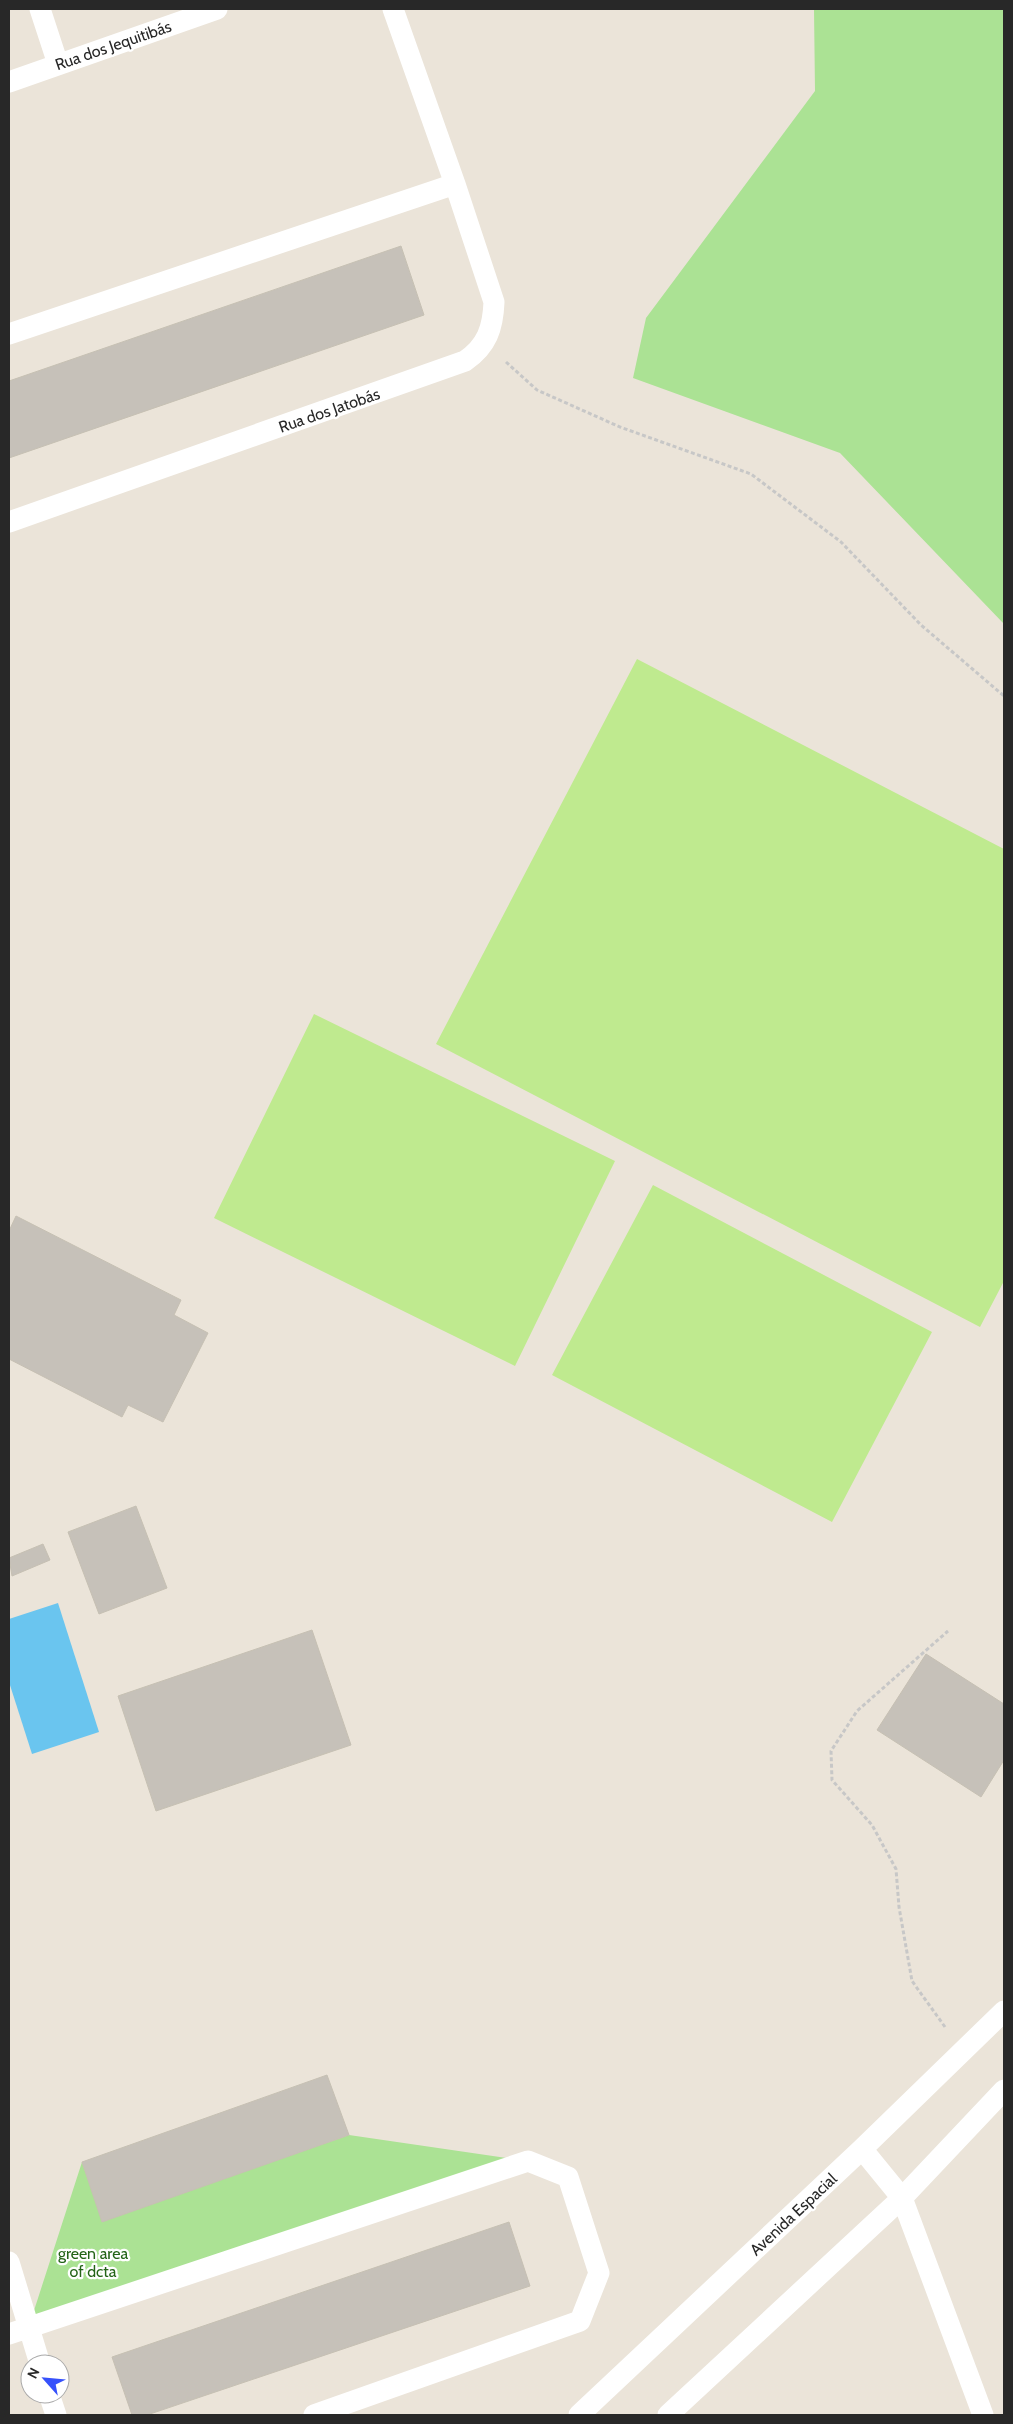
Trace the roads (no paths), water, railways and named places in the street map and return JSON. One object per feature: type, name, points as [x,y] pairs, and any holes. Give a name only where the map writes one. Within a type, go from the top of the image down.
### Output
[{"type":"lane","points":[[40,9],[58,64]]},
{"type":"lane","name":"Rua dos Jequitibás","points":[[9,82],[217,9]]},
{"type":"lane","name":"Rua dos Jatobás","points":[[9,522],[464,361],[477,353],[484,344],[494,321],[494,302],[456,184],[393,9]]},
{"type":"lane","points":[[9,334],[456,184]]},
{"type":"lane","name":"Avenida Espacial","points":[[579,2415],[862,2149],[1004,2011]]},
{"type":"lane","points":[[668,2415],[902,2198],[1004,2090]]},
{"type":"lane","points":[[862,2149],[902,2198],[983,2415]]},
{"type":"lane","points":[[9,2334],[528,2161],[568,2177],[599,2273],[580,2321],[314,2415]]},
{"type":"lane","points":[[9,2262],[37,2354]]},
{"type":"water","points":[[58,1603],[99,1732],[32,1754],[9,1682],[9,1619]]},
{"type":"park label","name":"green area of dcta","points":[[93,2262]]}]
